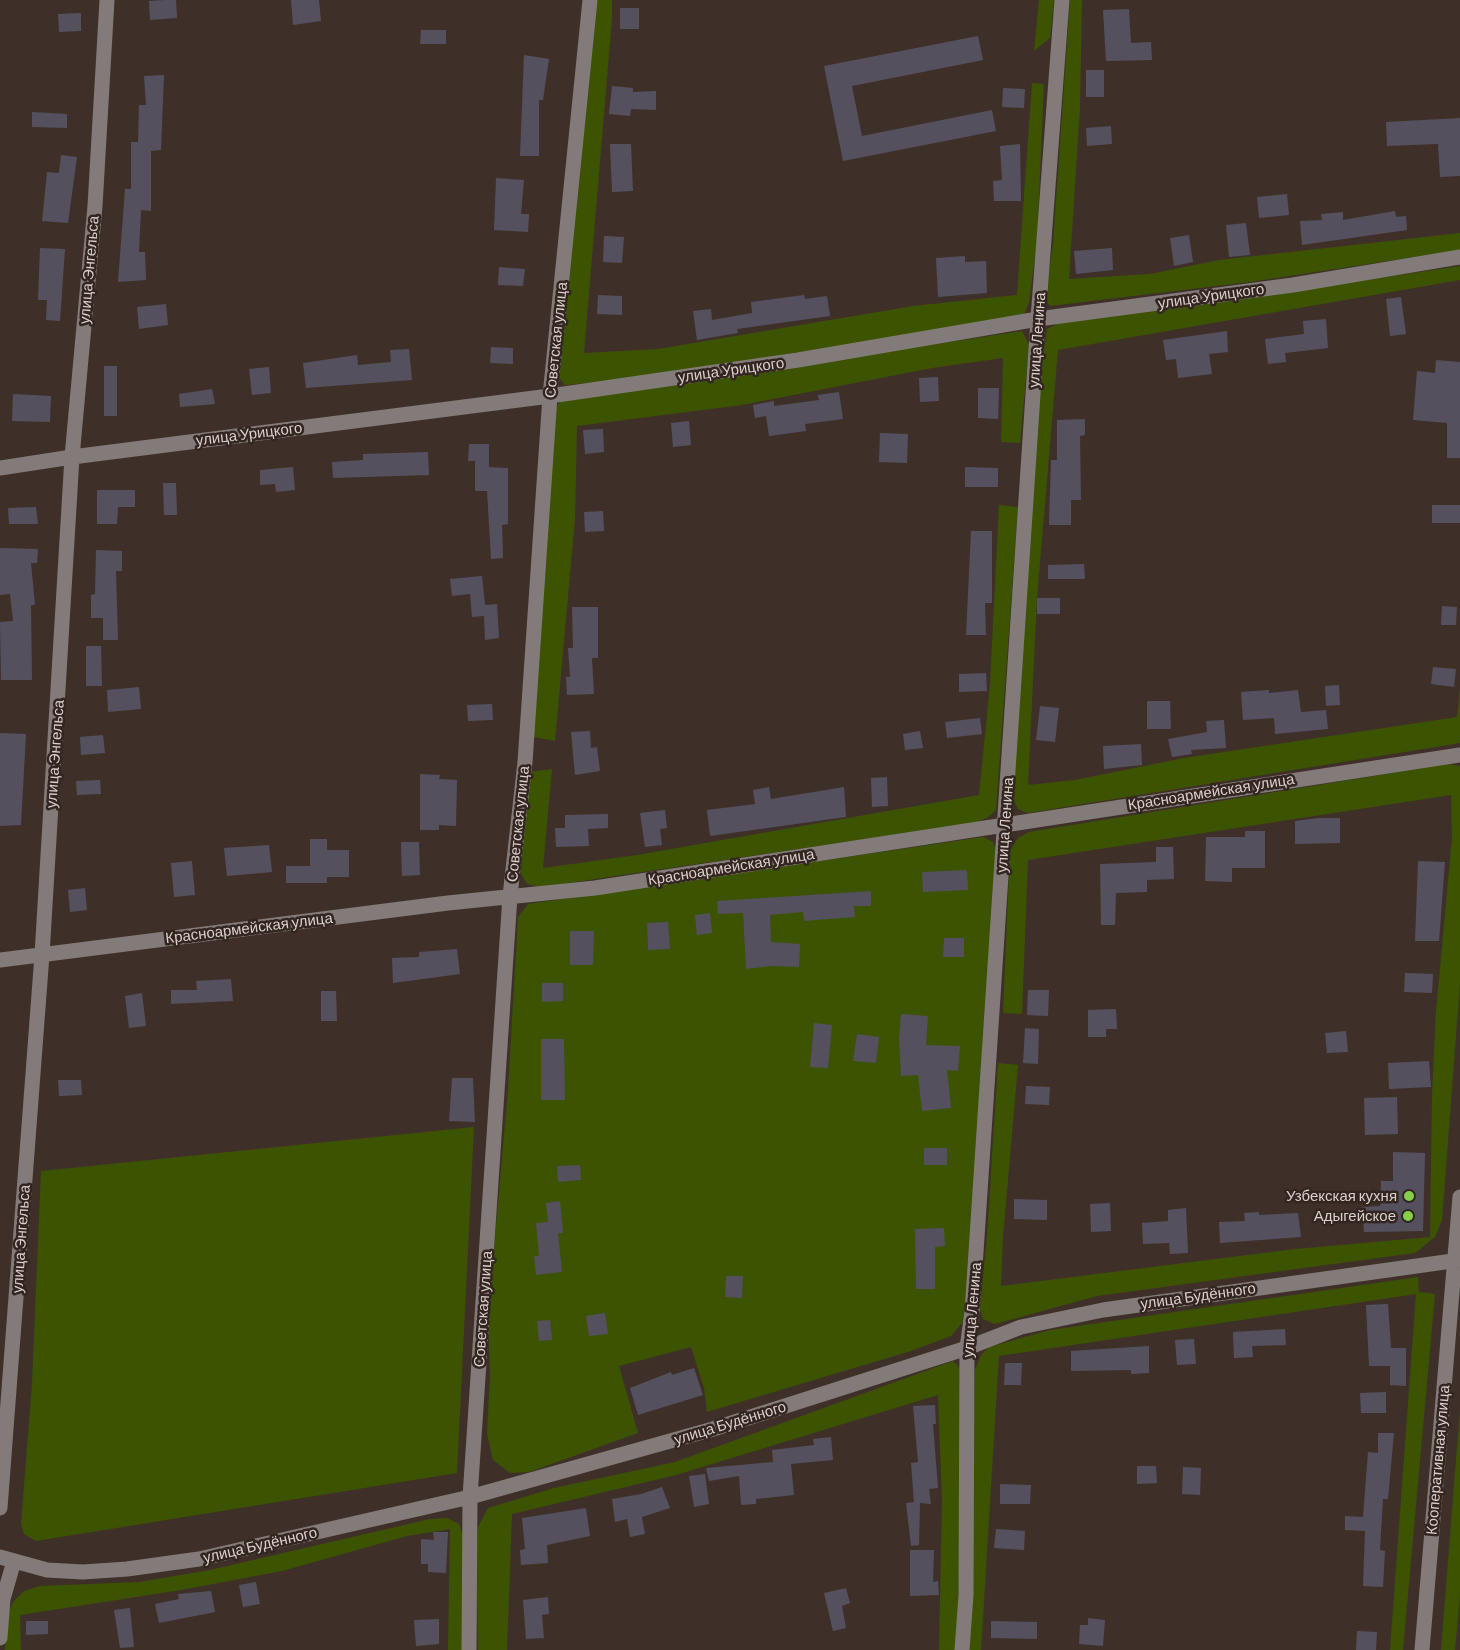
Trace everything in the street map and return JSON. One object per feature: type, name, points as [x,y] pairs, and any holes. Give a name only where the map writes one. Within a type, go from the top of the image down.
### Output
[{"type":"street","name":"улица Энгельса","points":[[0,1508],[42,955],[72,457],[95,206],[107,0]]},
{"type":"street","name":"Советская улица","points":[[469,1650],[470,1497],[510,896],[525,762],[550,396],[590,0]]},
{"type":"street","name":"улица Ленина","points":[[962,1650],[966,1595],[968,1348],[1062,0]]},
{"type":"street","name":"улица Урицкого","points":[[0,468],[550,396],[798,360],[1038,319],[1293,285],[1460,257]]},
{"type":"street","name":"Красноармейская улица","points":[[0,960],[510,896],[595,888],[1460,755]]},
{"type":"street","name":"Кооперативная улица","points":[[1422,1650],[1457,1261],[1460,1197]]},
{"type":"street","name":"улица Будённого","points":[[7,1559],[47,1570],[83,1572],[127,1569],[199,1559],[470,1497],[713,1429],[968,1348],[1022,1328],[1103,1310],[1457,1261]]},
{"type":"street","points":[[0,1638],[7,1559]]},
{"type":"green space","points":[[597,0],[612,0],[612,18],[584,353],[658,349],[913,306],[1017,295],[1032,83],[1044,84],[1037,242],[1029,302],[1024,315],[1008,320],[620,380],[565,385],[559,377]]},
{"type":"green space","points":[[1039,0],[1054,0],[1050,38],[1034,51]]},
{"type":"green space","points":[[1070,0],[1082,0],[1080,107],[1069,279],[1150,274],[1219,260],[1460,233],[1460,250],[1250,282],[1050,306],[1046,301],[1047,283],[1053,244]]},
{"type":"green space","points":[[1460,266],[1460,280],[1058,350],[1037,598],[1028,785],[1075,780],[1184,758],[1457,717],[1460,688],[1460,743],[1028,813],[1018,809],[1012,796],[1042,365],[1047,329],[1060,322],[1200,305]]},
{"type":"green space","points":[[1022,331],[1029,345],[1020,443],[1001,442],[1003,358],[932,368],[742,405],[577,426],[575,519],[555,741],[533,737],[556,407],[561,401]]},
{"type":"green space","points":[[999,505],[1018,507],[996,810],[987,818],[974,823],[541,887],[527,884],[521,874],[529,772],[552,769],[543,868],[637,855],[979,795],[990,684]]},
{"type":"green space","points":[[1448,764],[1460,766],[1460,983],[1442,1220],[1435,1237],[1415,1253],[1097,1296],[995,1324],[983,1319],[980,1308],[998,1063],[1018,1065],[1001,1286],[1295,1249],[1430,1237],[1432,1095],[1436,1012],[1452,838],[1451,795],[1028,860],[1022,1014],[1003,1013],[1010,851],[1018,838],[1029,832]]},
{"type":"green space","points":[[983,837],[993,842],[996,851],[966,1318],[951,1336],[911,1351],[707,1412],[704,1388],[691,1347],[619,1366],[638,1433],[529,1472],[510,1473],[493,1460],[487,1433],[490,1376],[488,1317],[508,1090],[518,917],[528,904]]},
{"type":"green space","points":[[474,1127],[457,1473],[36,1541],[24,1534],[21,1524],[32,1384],[41,1171]]},
{"type":"green space","points":[[1418,1277],[1419,1292],[1435,1294],[1403,1650],[1390,1650],[1416,1294],[999,1356],[981,1650],[967,1650],[972,1556],[975,1370],[981,1355],[989,1347],[1050,1330]]},
{"type":"green space","points":[[953,1361],[962,1370],[964,1452],[956,1650],[939,1650],[942,1501],[938,1395],[676,1475],[512,1514],[507,1650],[478,1650],[476,1551],[478,1527],[488,1508],[554,1488],[675,1462]]},
{"type":"green space","points":[[1460,1409],[1460,1595],[1455,1650],[1441,1650]]},
{"type":"green space","points":[[447,1518],[459,1524],[464,1539],[465,1650],[448,1650],[450,1529],[407,1536],[282,1571],[181,1590],[20,1615],[21,1650],[5,1650],[7,1617],[13,1602],[24,1591],[40,1586],[139,1582],[210,1570],[430,1519]]},
{"type":"building","points":[[176,0],[177,18],[150,20],[149,1]]},
{"type":"building","points":[[291,0],[319,0],[321,21],[293,25]]},
{"type":"building","points":[[620,8],[639,8],[639,29],[620,29]]},
{"type":"building","points":[[1129,9],[1131,43],[1151,42],[1152,60],[1106,61],[1103,10]]},
{"type":"building","points":[[81,13],[81,31],[59,32],[58,14]]},
{"type":"building","points":[[421,30],[446,30],[446,44],[420,44]]},
{"type":"building","points":[[978,36],[983,60],[852,86],[862,136],[992,110],[996,131],[843,161],[824,66]]},
{"type":"building","points":[[524,55],[549,59],[543,100],[539,100],[539,156],[520,156]]},
{"type":"building","points":[[1086,70],[1104,70],[1104,97],[1086,97]]},
{"type":"building","points":[[164,75],[161,150],[151,151],[151,211],[141,210],[139,252],[145,252],[146,280],[118,282],[125,189],[131,189],[131,142],[138,142],[139,105],[146,105],[144,76]]},
{"type":"building","points":[[612,86],[633,88],[633,92],[656,91],[656,110],[631,109],[630,116],[609,114]]},
{"type":"building","points":[[1003,88],[1025,89],[1024,108],[1002,107]]},
{"type":"building","points":[[32,112],[67,114],[67,128],[32,127]]},
{"type":"building","points":[[1460,118],[1460,176],[1440,177],[1438,144],[1387,146],[1386,122]]},
{"type":"building","points":[[1111,126],[1112,144],[1087,146],[1086,128]]},
{"type":"building","points":[[610,144],[631,144],[633,191],[612,192]]},
{"type":"building","points":[[1020,144],[1021,201],[994,201],[993,181],[1002,180],[1000,146]]},
{"type":"building","points":[[61,155],[77,157],[68,223],[42,221],[47,172],[59,173]]},
{"type":"building","points":[[496,178],[524,180],[521,214],[529,214],[528,232],[494,230]]},
{"type":"building","points":[[1287,194],[1289,215],[1259,218],[1257,197]]},
{"type":"building","points":[[1395,211],[1396,217],[1406,216],[1407,230],[1302,245],[1300,221],[1322,220],[1321,214],[1343,212],[1343,220]]},
{"type":"building","points":[[1246,223],[1250,255],[1229,257],[1226,225]]},
{"type":"building","points":[[1189,235],[1193,262],[1174,266],[1170,238]]},
{"type":"building","points":[[604,236],[624,237],[622,263],[603,262]]},
{"type":"building","points":[[40,248],[65,249],[60,321],[46,320],[47,300],[38,300]]},
{"type":"building","points":[[1112,248],[1113,270],[1076,274],[1074,251]]},
{"type":"building","points":[[965,256],[965,262],[986,261],[987,293],[938,297],[936,258]]},
{"type":"building","points":[[499,267],[525,269],[523,286],[498,285]]},
{"type":"building","points":[[598,295],[622,296],[622,315],[597,314]]},
{"type":"building","points":[[804,295],[805,299],[827,296],[830,316],[737,329],[738,333],[697,340],[693,311],[711,309],[712,320],[752,313],[751,302]]},
{"type":"building","points":[[1401,297],[1406,334],[1390,336],[1386,299]]},
{"type":"building","points":[[166,304],[168,325],[139,329],[137,307]]},
{"type":"building","points":[[1326,319],[1328,348],[1285,353],[1286,362],[1268,364],[1265,339],[1304,334],[1303,321]]},
{"type":"building","points":[[1227,331],[1228,352],[1209,354],[1212,374],[1178,378],[1176,359],[1166,360],[1163,340]]},
{"type":"building","points":[[491,347],[513,348],[513,364],[490,363]]},
{"type":"building","points":[[409,349],[412,380],[306,388],[303,363],[357,355],[358,365],[391,362],[390,350]]},
{"type":"building","points":[[1436,360],[1460,362],[1460,458],[1447,458],[1447,423],[1413,420],[1417,371],[1435,373]]},
{"type":"building","points":[[104,366],[117,366],[117,416],[104,416]]},
{"type":"building","points":[[269,367],[271,393],[252,395],[249,369]]},
{"type":"building","points":[[938,377],[939,401],[920,402],[919,378]]},
{"type":"building","points":[[978,388],[999,388],[998,419],[978,418]]},
{"type":"building","points":[[212,389],[215,404],[180,407],[179,394]]},
{"type":"building","points":[[839,392],[843,419],[805,424],[806,431],[769,436],[766,416],[755,418],[753,405],[774,401],[774,406],[819,400],[818,395]]},
{"type":"building","points":[[13,394],[51,396],[50,422],[12,421]]},
{"type":"building","points":[[1085,419],[1085,435],[1080,436],[1081,500],[1071,500],[1071,525],[1049,525],[1051,460],[1057,460],[1057,420]]},
{"type":"building","points":[[689,421],[691,445],[673,447],[671,423]]},
{"type":"building","points":[[603,429],[604,452],[585,454],[583,430]]},
{"type":"building","points":[[880,433],[908,434],[907,463],[879,462]]},
{"type":"building","points":[[469,444],[489,444],[489,467],[508,468],[508,524],[502,525],[503,558],[491,559],[487,491],[475,491],[475,461],[468,461]]},
{"type":"building","points":[[428,452],[429,475],[333,478],[332,462],[363,460],[363,454]]},
{"type":"building","points":[[293,467],[295,490],[276,492],[275,484],[260,485],[260,470]]},
{"type":"building","points":[[965,467],[998,468],[998,487],[965,487]]},
{"type":"building","points":[[163,483],[176,483],[177,515],[164,515]]},
{"type":"building","points":[[97,490],[135,490],[135,507],[118,507],[117,524],[97,524]]},
{"type":"building","points":[[1432,505],[1460,505],[1460,523],[1432,523]]},
{"type":"building","points":[[36,507],[38,524],[9,524],[8,508]]},
{"type":"building","points":[[603,511],[604,531],[585,532],[584,512]]},
{"type":"building","points":[[971,531],[992,531],[992,603],[985,603],[986,635],[966,635]]},
{"type":"building","points":[[0,548],[38,549],[37,563],[31,563],[35,605],[31,605],[32,680],[1,680],[0,622],[13,621],[10,594],[0,595]]},
{"type":"building","points":[[96,550],[122,551],[122,571],[116,571],[118,640],[103,640],[103,618],[91,618],[91,595],[95,594]]},
{"type":"building","points":[[1084,564],[1085,579],[1048,579],[1048,565]]},
{"type":"building","points":[[482,576],[485,605],[497,604],[499,638],[485,640],[484,616],[472,617],[470,594],[452,596],[450,579]]},
{"type":"building","points":[[1037,598],[1060,598],[1060,614],[1037,614]]},
{"type":"building","points":[[1442,606],[1457,607],[1456,625],[1441,625]]},
{"type":"building","points":[[572,607],[598,607],[598,658],[592,658],[594,694],[567,695],[566,677],[570,677],[568,648],[573,648]]},
{"type":"building","points":[[86,646],[101,646],[102,686],[86,686]]},
{"type":"building","points":[[1433,667],[1456,669],[1454,687],[1431,684]]},
{"type":"building","points":[[986,673],[987,691],[959,692],[959,674]]},
{"type":"building","points":[[1339,685],[1340,705],[1326,706],[1325,686]]},
{"type":"building","points":[[139,687],[141,709],[108,712],[107,690]]},
{"type":"building","points":[[1269,690],[1269,693],[1298,690],[1301,712],[1326,710],[1328,729],[1275,734],[1274,718],[1243,720],[1241,692]]},
{"type":"building","points":[[1147,701],[1170,701],[1171,729],[1147,729]]},
{"type":"building","points":[[492,704],[493,720],[468,721],[467,705]]},
{"type":"building","points":[[1040,706],[1059,708],[1055,742],[1036,740]]},
{"type":"building","points":[[980,718],[982,734],[947,738],[945,722]]},
{"type":"building","points":[[1224,720],[1226,748],[1191,750],[1192,754],[1172,757],[1168,739],[1207,732],[1206,721]]},
{"type":"building","points":[[590,731],[591,748],[597,747],[600,771],[575,775],[571,732]]},
{"type":"building","points":[[920,731],[923,748],[905,750],[903,734]]},
{"type":"building","points":[[0,733],[26,734],[21,825],[0,826]]},
{"type":"building","points":[[103,735],[105,753],[81,755],[80,737]]},
{"type":"building","points":[[1141,744],[1142,765],[1104,769],[1103,746]]},
{"type":"building","points":[[420,774],[440,775],[439,779],[457,780],[456,826],[439,825],[439,830],[420,830]]},
{"type":"building","points":[[887,777],[888,806],[872,807],[871,778]]},
{"type":"building","points":[[100,780],[101,794],[77,795],[76,781]]},
{"type":"building","points":[[769,787],[771,799],[844,787],[846,817],[710,836],[707,810],[755,804],[753,790]]},
{"type":"building","points":[[665,810],[667,828],[660,829],[662,845],[645,847],[640,813]]},
{"type":"building","points":[[608,814],[608,828],[588,829],[589,846],[556,847],[555,828],[565,828],[565,815]]},
{"type":"building","points":[[1340,818],[1340,843],[1295,844],[1295,821]]},
{"type":"building","points":[[1245,831],[1265,831],[1265,868],[1232,868],[1232,882],[1205,881],[1206,837],[1245,837]]},
{"type":"building","points":[[310,839],[327,839],[327,850],[349,850],[349,877],[327,877],[327,883],[286,883],[286,866],[310,866]]},
{"type":"building","points":[[401,842],[419,842],[420,875],[402,876]]},
{"type":"building","points":[[269,845],[272,872],[227,876],[224,848]]},
{"type":"building","points":[[1156,847],[1173,847],[1174,879],[1147,880],[1147,892],[1116,893],[1115,925],[1101,925],[1100,864],[1156,862]]},
{"type":"building","points":[[192,861],[195,895],[174,897],[171,863]]},
{"type":"building","points":[[1418,861],[1445,862],[1439,941],[1415,941]]},
{"type":"building","points":[[967,870],[968,890],[923,892],[922,872]]},
{"type":"building","points":[[85,888],[87,910],[70,912],[68,890]]},
{"type":"building","points":[[871,891],[871,906],[854,906],[855,917],[804,921],[803,912],[770,915],[771,942],[800,944],[799,967],[772,966],[746,969],[743,913],[718,914],[717,901]]},
{"type":"building","points":[[710,913],[712,933],[697,935],[695,915]]},
{"type":"building","points":[[668,922],[670,949],[648,950],[647,923]]},
{"type":"building","points":[[570,931],[594,931],[593,965],[570,965]]},
{"type":"building","points":[[944,938],[964,938],[964,957],[943,957]]},
{"type":"building","points":[[457,949],[460,974],[393,983],[392,958],[419,957],[419,952]]},
{"type":"building","points":[[1405,973],[1433,974],[1432,993],[1404,992]]},
{"type":"building","points":[[231,979],[233,1001],[171,1004],[171,990],[197,990],[196,981]]},
{"type":"building","points":[[542,983],[563,983],[563,1001],[542,1002]]},
{"type":"building","points":[[1028,990],[1049,990],[1048,1016],[1027,1015]]},
{"type":"building","points":[[321,991],[336,991],[337,1021],[321,1021]]},
{"type":"building","points":[[142,993],[146,1026],[129,1028],[125,996]]},
{"type":"building","points":[[1116,1009],[1117,1029],[1106,1029],[1106,1037],[1088,1037],[1088,1010]]},
{"type":"building","points":[[901,1014],[928,1016],[926,1045],[960,1046],[958,1071],[947,1070],[951,1108],[922,1111],[918,1075],[901,1076],[899,1039]]},
{"type":"building","points":[[814,1023],[832,1025],[828,1068],[810,1067]]},
{"type":"building","points":[[1025,1028],[1039,1029],[1038,1064],[1023,1063]]},
{"type":"building","points":[[1346,1031],[1348,1052],[1327,1053],[1325,1033]]},
{"type":"building","points":[[857,1034],[879,1037],[876,1063],[853,1061]]},
{"type":"building","points":[[541,1039],[564,1039],[565,1100],[541,1100]]},
{"type":"building","points":[[1429,1061],[1431,1087],[1389,1089],[1388,1063]]},
{"type":"building","points":[[452,1078],[473,1078],[475,1122],[449,1121]]},
{"type":"building","points":[[58,1080],[81,1080],[82,1095],[59,1096]]},
{"type":"building","points":[[1026,1086],[1050,1087],[1049,1105],[1025,1104]]},
{"type":"building","points":[[1397,1097],[1398,1134],[1365,1135],[1364,1098]]},
{"type":"building","points":[[924,1148],[947,1148],[947,1165],[924,1165]]},
{"type":"building","points":[[1393,1152],[1425,1153],[1423,1231],[1364,1232],[1362,1207],[1380,1206],[1381,1181],[1393,1181]]},
{"type":"building","points":[[580,1165],[581,1180],[558,1182],[557,1166]]},
{"type":"building","points":[[1014,1199],[1047,1200],[1047,1220],[1014,1219]]},
{"type":"building","points":[[560,1201],[563,1233],[558,1233],[562,1272],[536,1275],[534,1256],[539,1256],[536,1223],[548,1222],[546,1203]]},
{"type":"building","points":[[1110,1203],[1111,1231],[1091,1232],[1090,1204]]},
{"type":"building","points":[[1186,1208],[1188,1253],[1170,1254],[1169,1243],[1143,1244],[1142,1223],[1168,1221],[1168,1210]]},
{"type":"building","points":[[1259,1212],[1259,1215],[1298,1213],[1301,1237],[1220,1243],[1219,1222],[1245,1221],[1244,1213]]},
{"type":"building","points":[[944,1228],[945,1246],[935,1247],[935,1289],[916,1289],[915,1229]]},
{"type":"building","points":[[726,1276],[743,1276],[742,1298],[725,1297]]},
{"type":"building","points":[[1388,1304],[1391,1348],[1406,1348],[1406,1386],[1390,1385],[1390,1366],[1369,1366],[1366,1305]]},
{"type":"building","points":[[605,1313],[608,1334],[589,1336],[586,1316]]},
{"type":"building","points":[[550,1320],[552,1340],[539,1341],[537,1321]]},
{"type":"building","points":[[1285,1329],[1286,1345],[1252,1346],[1253,1357],[1234,1358],[1233,1332]]},
{"type":"building","points":[[1194,1339],[1196,1364],[1177,1365],[1175,1340]]},
{"type":"building","points":[[1149,1346],[1149,1373],[1131,1374],[1131,1370],[1071,1371],[1071,1351]]},
{"type":"building","points":[[1005,1363],[1022,1363],[1021,1385],[1004,1385]]},
{"type":"building","points":[[694,1368],[703,1395],[638,1415],[630,1388],[671,1372],[672,1375]]},
{"type":"building","points":[[1386,1392],[1386,1413],[1361,1413],[1360,1393]]},
{"type":"building","points":[[935,1405],[936,1424],[933,1424],[938,1488],[929,1489],[931,1504],[920,1503],[919,1545],[911,1546],[906,1503],[914,1502],[911,1463],[918,1462],[913,1406]]},
{"type":"building","points":[[1378,1433],[1394,1433],[1388,1499],[1383,1499],[1380,1550],[1385,1551],[1383,1587],[1363,1586],[1365,1531],[1345,1530],[1345,1516],[1363,1517],[1368,1452],[1378,1453]]},
{"type":"building","points":[[831,1437],[833,1460],[791,1464],[794,1495],[756,1499],[756,1504],[741,1505],[739,1476],[709,1481],[706,1468],[773,1462],[772,1450],[814,1445],[813,1439]]},
{"type":"building","points":[[1137,1466],[1156,1466],[1157,1483],[1137,1484]]},
{"type":"building","points":[[1183,1467],[1201,1468],[1200,1495],[1182,1494]]},
{"type":"building","points":[[705,1474],[709,1504],[694,1507],[689,1476]]},
{"type":"building","points":[[1000,1484],[1031,1485],[1030,1504],[1000,1504]]},
{"type":"building","points":[[662,1487],[670,1508],[642,1517],[645,1534],[630,1537],[627,1519],[615,1522],[612,1499],[641,1494]]},
{"type":"building","points":[[586,1508],[590,1536],[547,1545],[548,1563],[521,1565],[520,1550],[525,1549],[522,1518]]},
{"type":"building","points":[[996,1529],[1025,1531],[1024,1550],[994,1548]]},
{"type":"building","points":[[433,1532],[448,1532],[446,1573],[428,1572],[428,1564],[421,1564],[421,1539],[434,1540]]},
{"type":"building","points":[[910,1550],[934,1550],[933,1582],[938,1581],[939,1595],[910,1596]]},
{"type":"building","points":[[256,1582],[260,1604],[243,1607],[239,1585]]},
{"type":"building","points":[[846,1588],[850,1603],[842,1606],[846,1628],[833,1631],[824,1593]]},
{"type":"building","points":[[211,1591],[215,1612],[159,1623],[155,1604],[179,1599],[178,1594]]},
{"type":"building","points":[[548,1597],[549,1614],[542,1615],[544,1638],[526,1639],[523,1600]]},
{"type":"building","points":[[130,1608],[134,1647],[120,1648],[114,1610]]},
{"type":"building","points":[[1088,1618],[1105,1620],[1103,1646],[1079,1644],[1080,1625],[1088,1625]]},
{"type":"building","points":[[439,1619],[439,1644],[416,1646],[414,1620]]},
{"type":"building","points":[[26,1621],[48,1621],[48,1634],[26,1635]]},
{"type":"building","points":[[991,1621],[1037,1622],[1037,1639],[991,1638]]},
{"type":"building","points":[[1357,1631],[1377,1632],[1376,1650],[1356,1650]]},
{"type":"place","name":"Узбекская кухня","points":[[1409,1196]]},
{"type":"place","name":"Адыгейское","points":[[1408,1216]]}]
